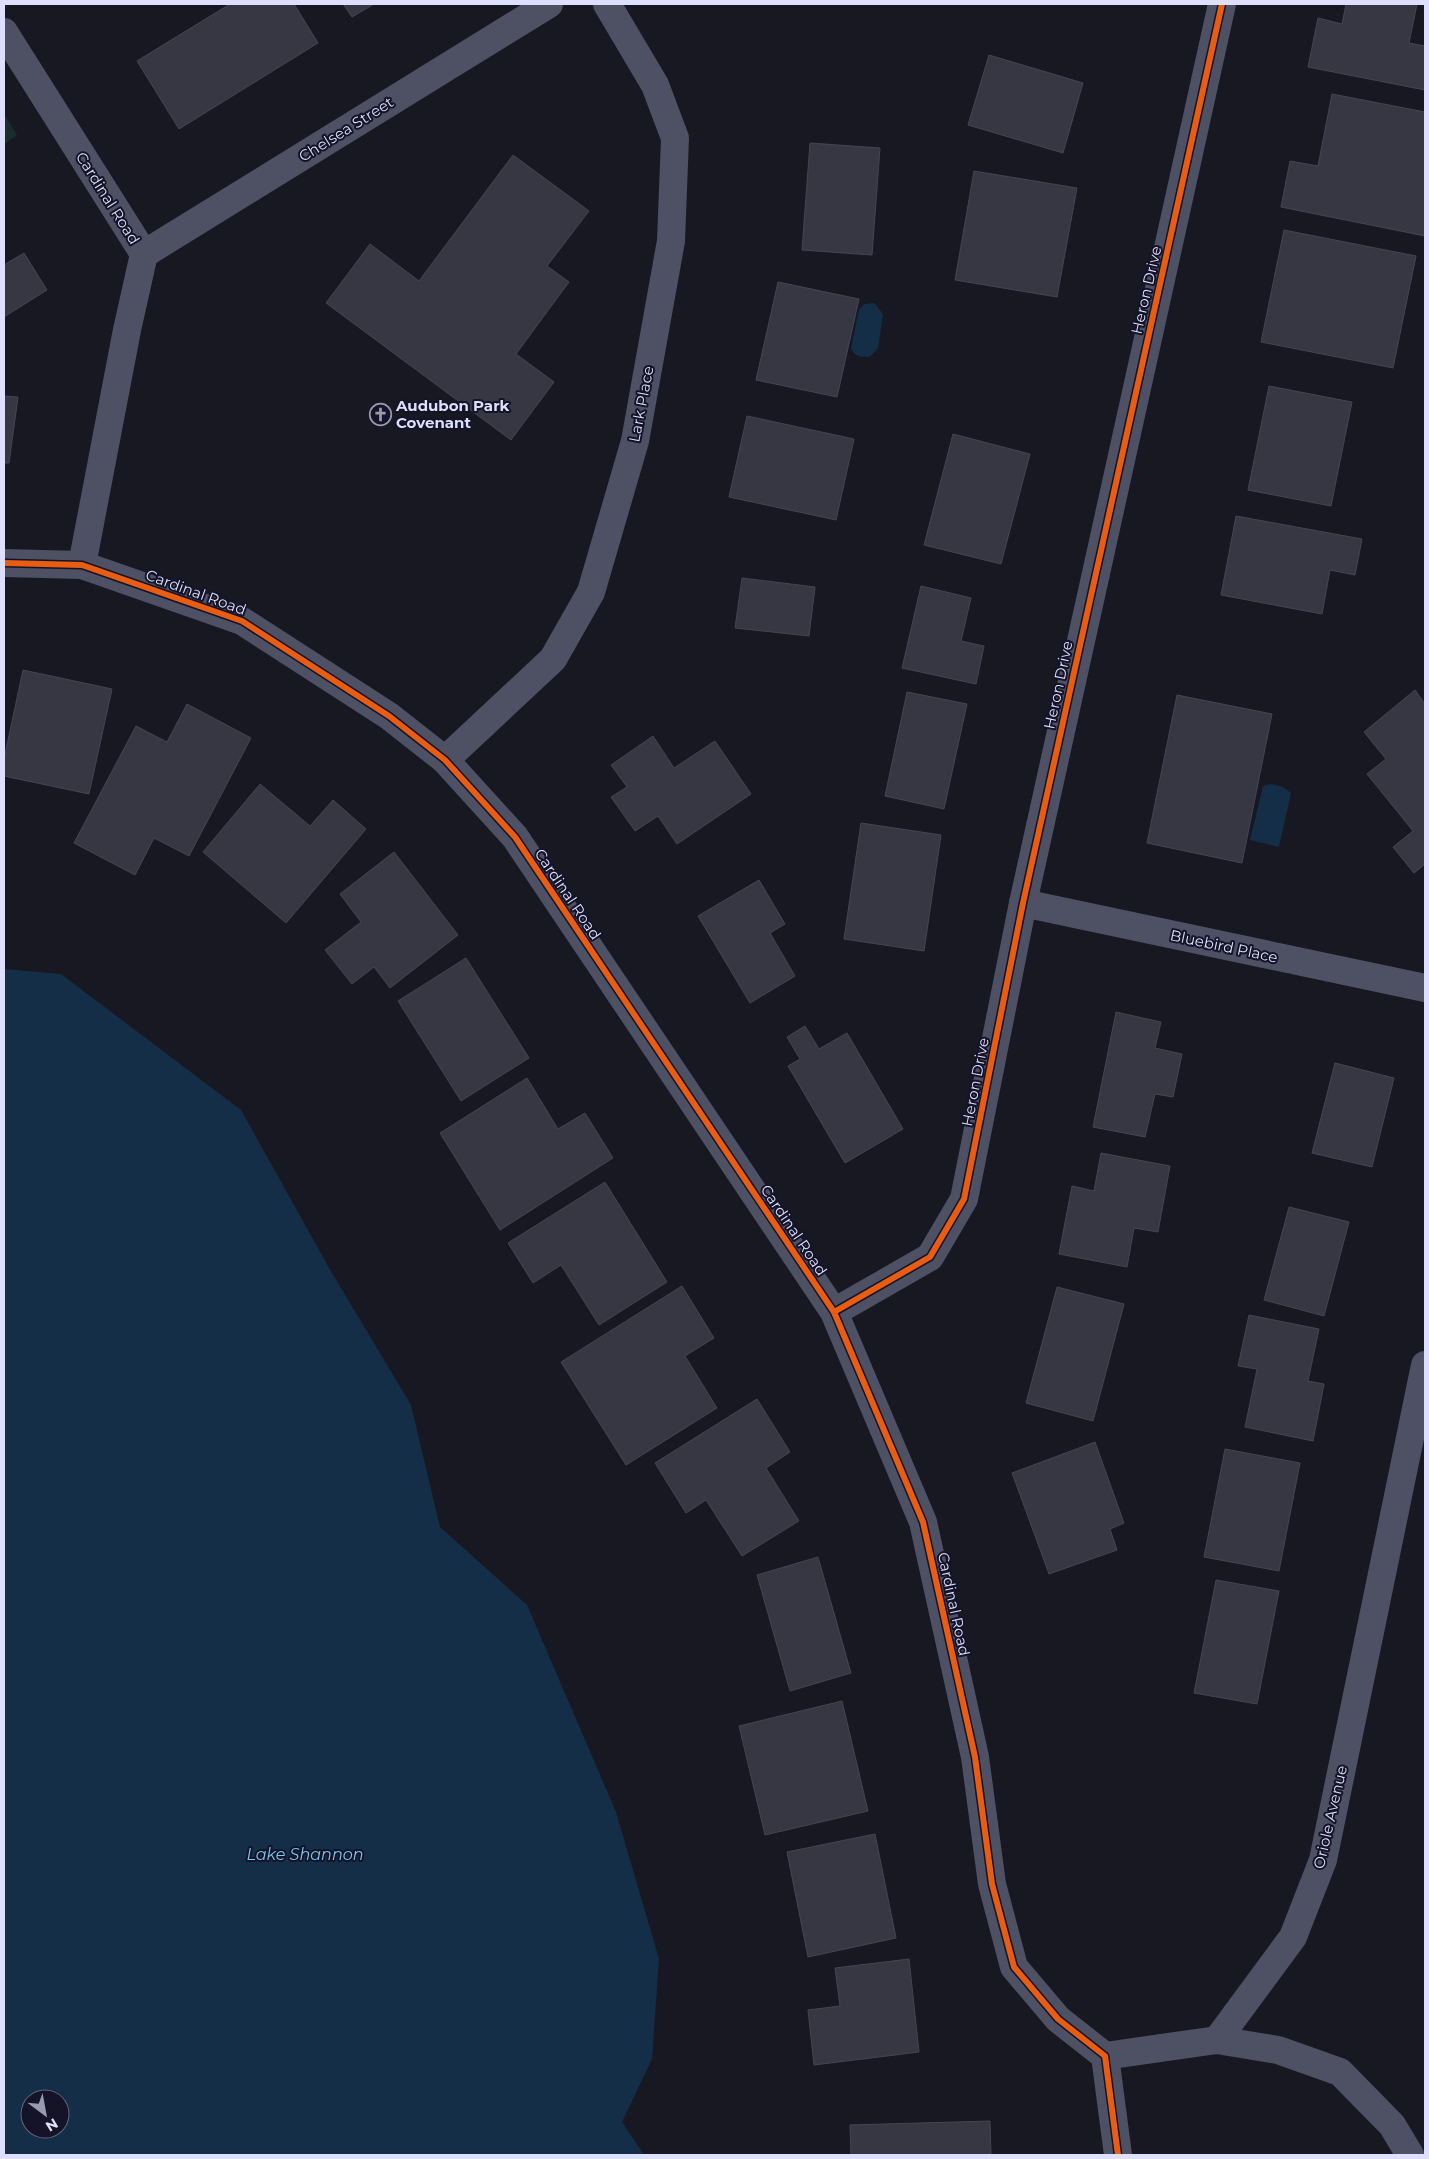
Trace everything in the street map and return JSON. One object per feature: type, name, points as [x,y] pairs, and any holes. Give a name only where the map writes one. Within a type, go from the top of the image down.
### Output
[{"type":"street","name":"Chelsea Street","points":[[144,254],[549,4]]},
{"type":"street","name":"Lark Place","points":[[445,760],[553,659],[591,592],[635,441],[671,241],[675,138],[655,85],[607,4]]},
{"type":"street","name":"Heron Drive","points":[[834,1312],[930,1257],[964,1199],[1023,903],[1222,4]]},
{"type":"street","name":"Cardinal Road","points":[[4,32],[144,254],[127,330],[82,564],[242,621],[389,716],[445,760],[515,837],[834,1312],[923,1522],[975,1757],[992,1884],[1014,1968],[1058,2019],[1105,2056]]},
{"type":"street","points":[[4,564],[82,564]]},
{"type":"street","name":"Bluebird Place","points":[[1023,903],[1425,988]]},
{"type":"street","name":"Oriole Avenue","points":[[1217,2040],[1293,1937],[1323,1860],[1425,1365]]},
{"type":"street","points":[[1118,2155],[1105,2056],[1217,2040],[1278,2050],[1340,2072],[1392,2124],[1410,2155]]},
{"type":"green space","points":[[4,114],[17,135],[4,144]]},
{"type":"water","points":[[874,303],[883,314],[878,348],[871,356],[859,356],[851,348],[859,310],[864,304]]},
{"type":"water","points":[[1271,784],[1283,787],[1291,793],[1279,847],[1250,840],[1263,786]]},
{"type":"water","name":"Lake Shannon","points":[[4,969],[61,974],[241,1110],[329,1268],[411,1405],[440,1527],[527,1605],[616,1812],[659,1959],[652,2059],[622,2122],[644,2155],[4,2155]]},
{"type":"building","points":[[230,4],[294,4],[318,43],[179,129],[137,61]]},
{"type":"building","points":[[343,4],[374,4],[352,17]]},
{"type":"building","points":[[1346,4],[1417,4],[1409,43],[1425,46],[1425,90],[1308,67],[1318,18],[1342,24]]},
{"type":"building","points":[[989,55],[1083,83],[1063,153],[968,125]]},
{"type":"building","points":[[1332,94],[1425,112],[1425,236],[1281,207],[1290,161],[1318,166]]},
{"type":"building","points":[[810,143],[880,148],[872,255],[802,250]]},
{"type":"building","points":[[513,155],[589,211],[547,266],[569,282],[516,354],[554,382],[511,440],[326,303],[370,244],[419,281]]},
{"type":"building","points":[[974,171],[1077,188],[1057,297],[955,280]]},
{"type":"building","points":[[1284,230],[1416,256],[1393,368],[1261,342]]},
{"type":"building","points":[[24,253],[47,290],[4,317],[4,265]]},
{"type":"building","points":[[778,282],[859,299],[837,397],[756,380]]},
{"type":"building","points":[[1269,386],[1352,402],[1331,506],[1248,490]]},
{"type":"building","points":[[4,396],[18,397],[9,463],[4,463]]},
{"type":"building","points":[[747,416],[854,439],[836,520],[729,497]]},
{"type":"building","points":[[953,434],[1030,454],[1001,564],[924,545]]},
{"type":"building","points":[[1236,516],[1362,539],[1355,575],[1330,570],[1322,614],[1221,595]]},
{"type":"building","points":[[742,578],[815,587],[809,636],[735,628]]},
{"type":"building","points":[[921,586],[971,598],[961,641],[984,646],[976,684],[902,668]]},
{"type":"building","points":[[23,670],[112,689],[89,794],[4,776],[4,759]]},
{"type":"building","points":[[1415,690],[1425,704],[1425,864],[1414,873],[1393,847],[1413,831],[1367,774],[1386,759],[1364,732]]},
{"type":"building","points":[[907,692],[967,704],[944,809],[885,796]]},
{"type":"building","points":[[1177,695],[1272,714],[1242,863],[1147,843]]},
{"type":"building","points":[[187,704],[251,738],[189,856],[154,838],[135,875],[74,843],[136,726],[167,742]]},
{"type":"building","points":[[653,736],[674,768],[715,741],[751,794],[677,844],[658,816],[635,831],[611,797],[627,787],[611,765]]},
{"type":"building","points":[[260,784],[310,826],[333,800],[366,829],[286,923],[203,852]]},
{"type":"building","points":[[861,823],[941,835],[924,951],[844,939]]},
{"type":"building","points":[[394,852],[458,935],[390,988],[374,967],[352,984],[325,950],[361,922],[340,894]]},
{"type":"building","points":[[759,880],[785,924],[770,933],[795,976],[750,1003],[698,916]]},
{"type":"building","points":[[466,958],[529,1058],[461,1101],[398,1001]]},
{"type":"building","points":[[1116,1012],[1161,1022],[1155,1048],[1182,1054],[1173,1097],[1155,1094],[1145,1137],[1093,1127]]},
{"type":"building","points":[[805,1026],[819,1049],[847,1033],[903,1129],[845,1163],[788,1066],[800,1059],[787,1037]]},
{"type":"building","points":[[1335,1063],[1394,1078],[1372,1167],[1312,1153]]},
{"type":"building","points":[[527,1078],[558,1129],[585,1113],[613,1158],[500,1230],[440,1133]]},
{"type":"building","points":[[1101,1153],[1170,1166],[1158,1232],[1134,1228],[1127,1267],[1059,1254],[1072,1186],[1094,1191]]},
{"type":"building","points":[[605,1182],[667,1282],[599,1325],[561,1265],[533,1283],[508,1243]]},
{"type":"building","points":[[1289,1207],[1349,1222],[1324,1316],[1264,1300]]},
{"type":"building","points":[[682,1286],[714,1338],[685,1356],[717,1408],[626,1465],[561,1362]]},
{"type":"building","points":[[1057,1287],[1124,1304],[1093,1421],[1026,1403]]},
{"type":"building","points":[[1249,1315],[1319,1329],[1308,1381],[1324,1384],[1313,1441],[1245,1427],[1257,1369],[1238,1366]]},
{"type":"building","points":[[757,1399],[790,1452],[766,1468],[799,1521],[742,1556],[706,1500],[686,1513],[655,1463]]},
{"type":"building","points":[[1095,1442],[1124,1523],[1110,1529],[1117,1550],[1049,1574],[1012,1473]]},
{"type":"building","points":[[1225,1449],[1300,1463],[1279,1571],[1204,1557]]},
{"type":"building","points":[[818,1557],[851,1673],[790,1691],[757,1575]]},
{"type":"building","points":[[1216,1580],[1279,1591],[1257,1704],[1194,1693]]},
{"type":"building","points":[[842,1701],[868,1811],[765,1835],[739,1726]]},
{"type":"building","points":[[875,1834],[896,1938],[808,1957],[787,1852]]},
{"type":"building","points":[[909,1959],[919,2052],[814,2065],[808,2010],[840,2006],[835,1968]]},
{"type":"building","points":[[990,2121],[991,2155],[851,2155],[850,2125]]},
{"type":"cycle path","points":[[834,1312],[930,1257],[964,1199],[1023,903],[1222,4]]},
{"type":"cycle path","points":[[4,563],[82,565],[242,621],[389,716],[445,760],[515,837],[834,1312],[923,1522],[975,1757],[992,1884],[1014,1967],[1058,2019],[1105,2056],[1118,2155]]},
{"type":"place","name":"Audubon Park Covenant","points":[[380,414]]}]
